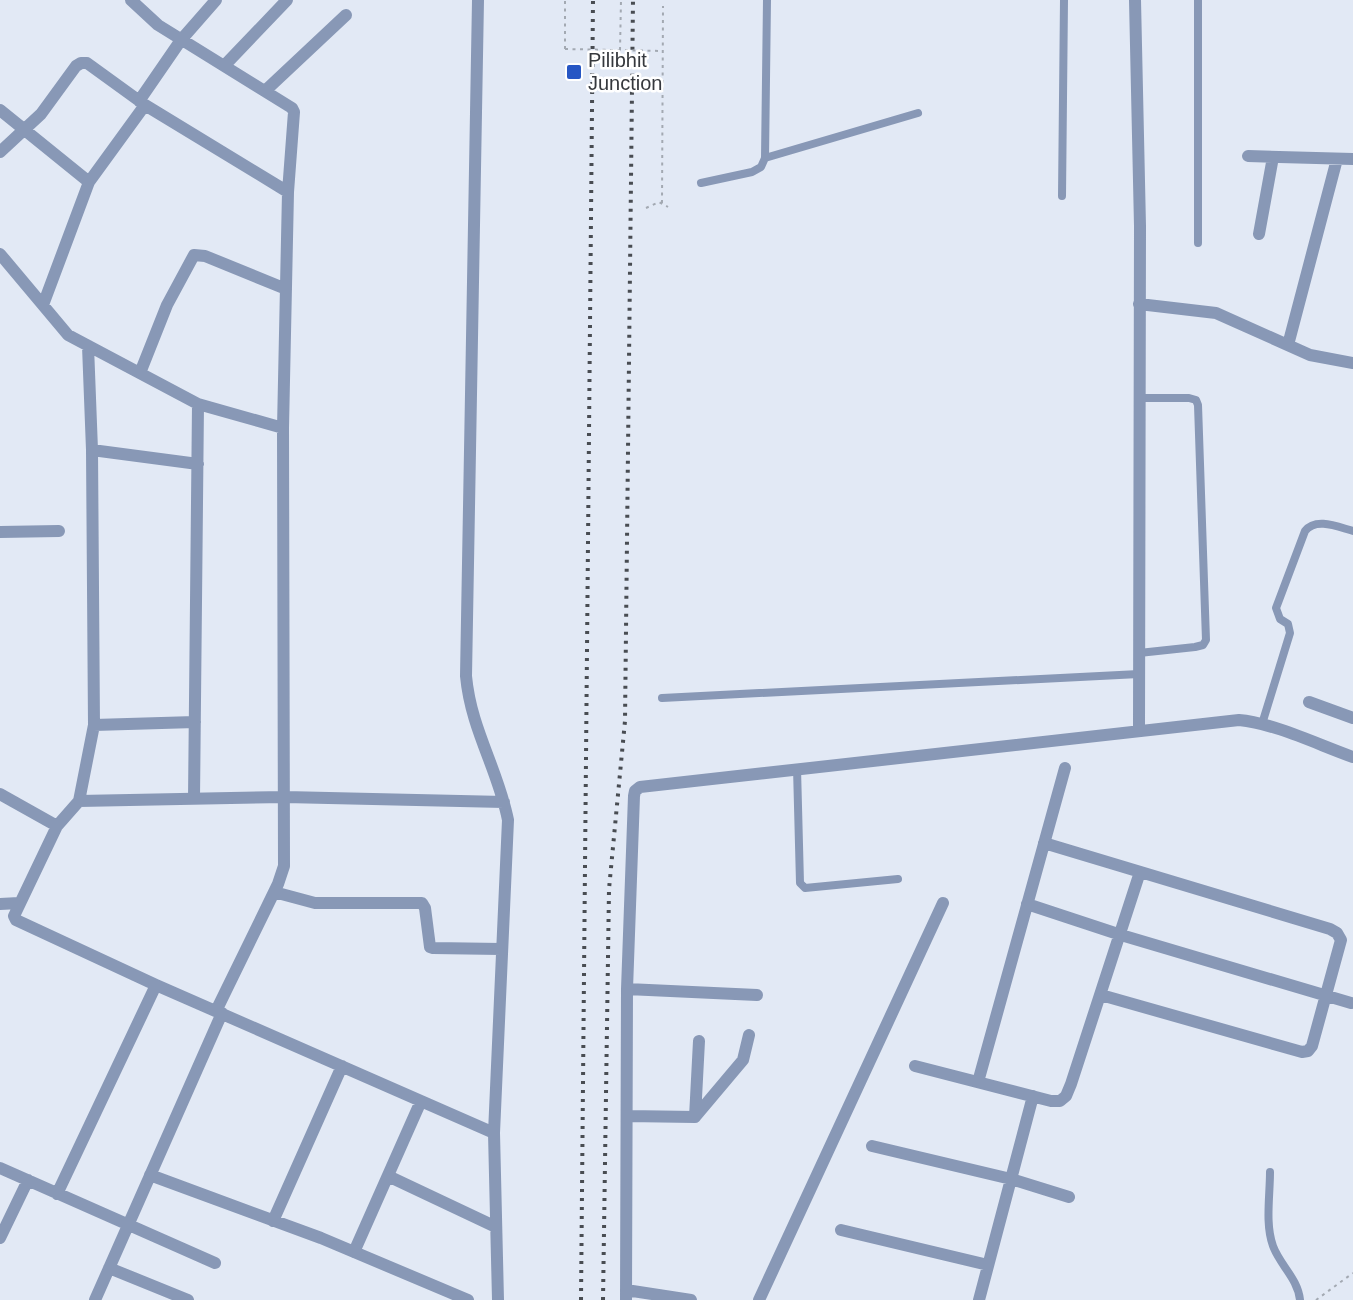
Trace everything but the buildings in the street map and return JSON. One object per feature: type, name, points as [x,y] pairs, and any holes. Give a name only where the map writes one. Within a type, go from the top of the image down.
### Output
[{"type":"street","points":[[95,1300],[284,866],[283,428],[288,192],[294,112],[292,108],[158,25],[131,0]]},
{"type":"street","points":[[43,305],[89,182],[182,40],[216,0]]},
{"type":"street","points":[[224,66],[286,0]]},
{"type":"street","points":[[478,0],[466,675],[472,713],[504,802],[508,831],[494,1132],[498,1300]]},
{"type":"street","points":[[1134,0],[1140,304],[1139,731]]},
{"type":"street","points":[[265,91],[346,15]]},
{"type":"street","points":[[0,152],[41,114],[76,66],[87,63],[142,103],[288,192]]},
{"type":"street","points":[[0,111],[89,182]]},
{"type":"street","points":[[1248,156],[1353,159]]},
{"type":"street","points":[[1259,234],[1273,157]]},
{"type":"street","points":[[1288,345],[1337,159]]},
{"type":"street","points":[[0,254],[68,336],[198,404],[283,428]]},
{"type":"street","points":[[141,373],[167,306],[194,255],[205,256],[286,289]]},
{"type":"street","points":[[1140,304],[1216,313],[1288,345],[1324,358],[1353,363]]},
{"type":"street","points":[[88,346],[92,450],[94,725],[79,801],[57,826],[14,916],[20,922],[156,985],[494,1132]]},
{"type":"street","points":[[194,799],[198,404]]},
{"type":"street","points":[[92,450],[198,464]]},
{"type":"street","points":[[0,532],[58,531]]},
{"type":"street","points":[[1308,702],[1353,718]]},
{"type":"street","points":[[691,1300],[626,1295],[627,989],[635,791],[640,787],[655,784],[1239,720],[1262,724],[1353,757]]},
{"type":"street","points":[[94,725],[195,722]]},
{"type":"street","points":[[978,1082],[1065,768]]},
{"type":"street","points":[[0,794],[57,826]]},
{"type":"street","points":[[79,801],[285,797],[504,802]]},
{"type":"street","points":[[1044,843],[1330,929],[1337,933],[1341,940],[1312,1046],[1308,1052],[1101,995]]},
{"type":"street","points":[[915,1066],[1051,1101],[1060,1101],[1066,1096],[1140,872]]},
{"type":"street","points":[[274,892],[315,903],[422,903],[425,908],[430,947],[501,950]]},
{"type":"street","points":[[0,904],[20,903]]},
{"type":"street","points":[[759,1300],[943,903]]},
{"type":"street","points":[[1027,904],[1351,1003]]},
{"type":"street","points":[[57,1194],[156,985]]},
{"type":"street","points":[[627,989],[757,995]]},
{"type":"street","points":[[695,1117],[743,1060],[749,1035]]},
{"type":"street","points":[[695,1117],[699,1041]]},
{"type":"street","points":[[273,1221],[342,1066]]},
{"type":"street","points":[[979,1300],[1033,1096]]},
{"type":"street","points":[[354,1252],[421,1101]]},
{"type":"street","points":[[627,1116],[695,1117]]},
{"type":"street","points":[[872,1146],[1011,1179],[1069,1197]]},
{"type":"street","points":[[0,1168],[215,1263]]},
{"type":"street","points":[[150,1175],[354,1252],[468,1300]]},
{"type":"street","points":[[388,1176],[496,1227]]},
{"type":"street","points":[[0,1238],[28,1180]]},
{"type":"street","points":[[841,1230],[988,1266]]},
{"type":"street","points":[[109,1268],[188,1300]]},
{"type":"lane","points":[[701,183],[752,172],[761,168],[765,158],[767,0]]},
{"type":"lane","points":[[1062,196],[1064,0]]},
{"type":"lane","points":[[1197,0],[1198,243]]},
{"type":"lane","points":[[765,158],[918,113]]},
{"type":"lane","points":[[1139,398],[1190,398],[1196,400],[1198,405],[1206,640],[1203,645],[1195,647],[1139,653]]},
{"type":"lane","points":[[1262,724],[1290,633],[1288,624],[1280,619],[1276,608],[1305,531],[1309,526],[1318,523],[1353,531]]},
{"type":"lane","points":[[663,698],[1139,674]]},
{"type":"lane","points":[[797,768],[800,883],[802,886],[805,888],[898,879]]},
{"type":"lane","points":[[1270,1172],[1271,1238],[1274,1249],[1296,1284],[1300,1300]]},
{"type":"path","points":[[565,0],[565,49],[663,51]]},
{"type":"path","points":[[620,50],[621,0]]},
{"type":"path","points":[[662,203],[663,6]]},
{"type":"path","points":[[646,208],[659,202],[668,207]]},
{"type":"path","points":[[1316,1300],[1353,1273]]},
{"type":"railway","points":[[581,1300],[593,0]]},
{"type":"railway","points":[[603,1300],[609,889],[625,721],[633,0]]},
{"type":"place","name":"Pilibhit Junction","points":[[574,72]]}]
